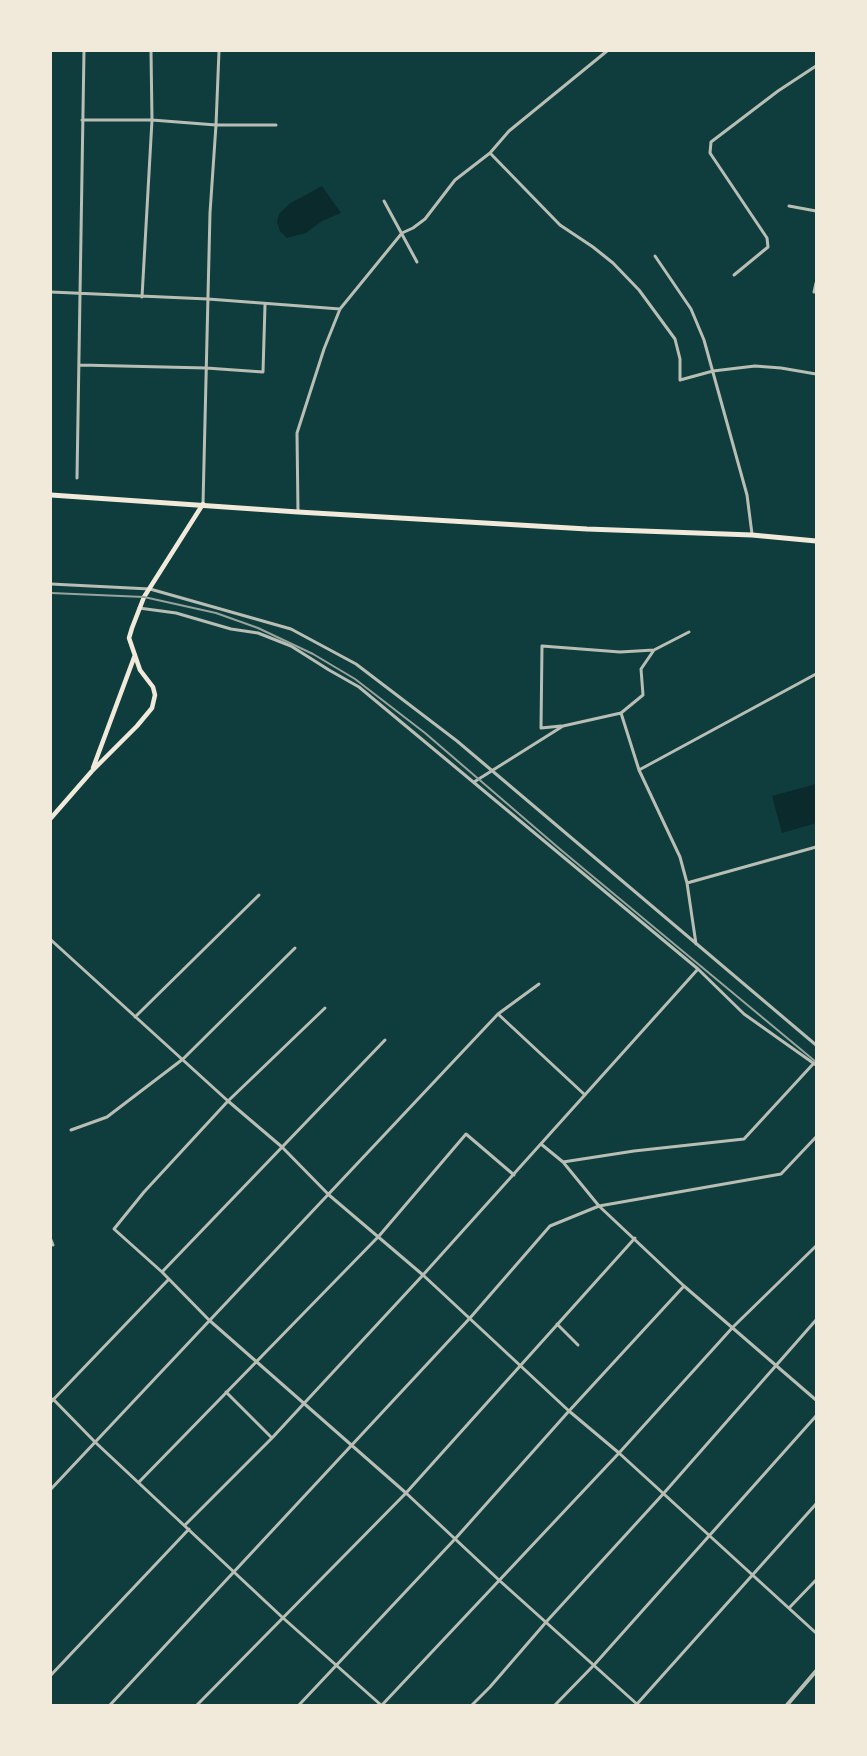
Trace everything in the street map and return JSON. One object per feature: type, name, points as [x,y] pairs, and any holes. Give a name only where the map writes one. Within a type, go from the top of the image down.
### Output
[{"type":"main road","points":[[51,495],[298,512],[816,541]]},
{"type":"main road","points":[[51,818],[92,771],[137,726],[155,702],[156,695],[153,687],[140,670],[129,638],[139,608],[202,504]]},
{"type":"main road","points":[[92,771],[135,655]]},
{"type":"street","points":[[77,478],[84,51]]},
{"type":"street","points":[[142,297],[152,120],[151,51]]},
{"type":"street","points":[[202,504],[210,213],[219,51]]},
{"type":"street","points":[[298,512],[297,433],[324,349],[340,309],[402,233],[425,219],[455,180],[490,153],[509,130],[607,51]]},
{"type":"street","points":[[734,275],[768,247],[767,238],[710,153],[711,142],[778,91],[816,66]]},
{"type":"street","points":[[82,120],[152,120],[216,125],[276,125]]},
{"type":"street","points":[[490,153],[560,225],[599,252],[639,290],[675,339],[680,359],[680,380],[713,371],[755,366],[816,374]]},
{"type":"street","points":[[384,201],[417,262]]},
{"type":"street","points":[[789,206],[816,211]]},
{"type":"street","points":[[655,256],[691,309],[704,340],[747,495],[752,536]]},
{"type":"street","points":[[816,283],[816,292]]},
{"type":"street","points":[[51,292],[208,298],[265,305],[340,309]]},
{"type":"street","points":[[80,365],[206,368],[263,372],[265,305]]},
{"type":"street","points":[[51,584],[150,589],[291,629],[356,664],[493,771],[816,1045]]},
{"type":"street","points":[[139,608],[177,613],[231,629],[258,633],[291,646],[360,687],[698,969],[744,1014],[815,1064],[744,1139],[634,1151],[563,1162]]},
{"type":"street","points":[[654,650],[641,669],[643,695],[621,713],[563,726],[541,728],[542,646],[620,652],[654,650],[689,632]]},
{"type":"street","points":[[639,770],[816,674]]},
{"type":"street","points":[[621,713],[639,770],[680,857],[687,883],[696,945]]},
{"type":"street","points":[[474,782],[563,726]]},
{"type":"street","points":[[687,883],[816,847]]},
{"type":"street","points":[[135,1017],[259,895]]},
{"type":"street","points":[[51,940],[228,1101],[282,1146],[329,1195],[423,1275],[569,1411],[664,1493],[816,1632]]},
{"type":"street","points":[[70,1130],[106,1117],[183,1059],[295,948]]},
{"type":"street","points":[[185,1525],[272,1438],[423,1275],[698,969]]},
{"type":"street","points":[[51,1489],[498,1014],[539,984]]},
{"type":"street","points":[[325,1008],[228,1101],[114,1228],[209,1320],[406,1493],[637,1705],[816,1504]]},
{"type":"street","points":[[498,1014],[585,1095]]},
{"type":"street","points":[[162,1272],[385,1040]]},
{"type":"street","points":[[139,1482],[379,1236],[466,1134],[514,1175]]},
{"type":"street","points":[[110,1705],[470,1318],[550,1227],[599,1206],[781,1174],[816,1137]]},
{"type":"street","points":[[541,1143],[563,1162],[599,1206],[684,1286],[814,1398],[816,1393]]},
{"type":"street","points":[[197,1705],[406,1493],[635,1238]]},
{"type":"street","points":[[51,1240],[53,1245]]},
{"type":"street","points":[[169,1279],[52,1401],[282,1617],[381,1705],[500,1581],[733,1327],[816,1246]]},
{"type":"street","points":[[299,1705],[334,1665],[455,1539],[684,1286]]},
{"type":"street","points":[[472,1705],[664,1493],[816,1320]]},
{"type":"street","points":[[557,1324],[578,1345]]},
{"type":"street","points":[[226,1392],[272,1438]]},
{"type":"street","points":[[555,1705],[594,1665],[816,1416]]},
{"type":"street","points":[[51,1675],[189,1529]]},
{"type":"street","points":[[790,1607],[816,1580]]},
{"type":"street","points":[[787,1705],[816,1671]]},
{"type":"water","points":[[322,186],[341,213],[322,221],[306,233],[287,238],[280,231],[277,222],[279,214],[289,204]]},
{"type":"water","points":[[816,784],[816,823],[782,833],[772,796]]},
{"type":"railway","points":[[51,593],[144,597],[216,613],[258,628],[313,654],[355,679],[425,733],[561,850],[816,1062]]}]
